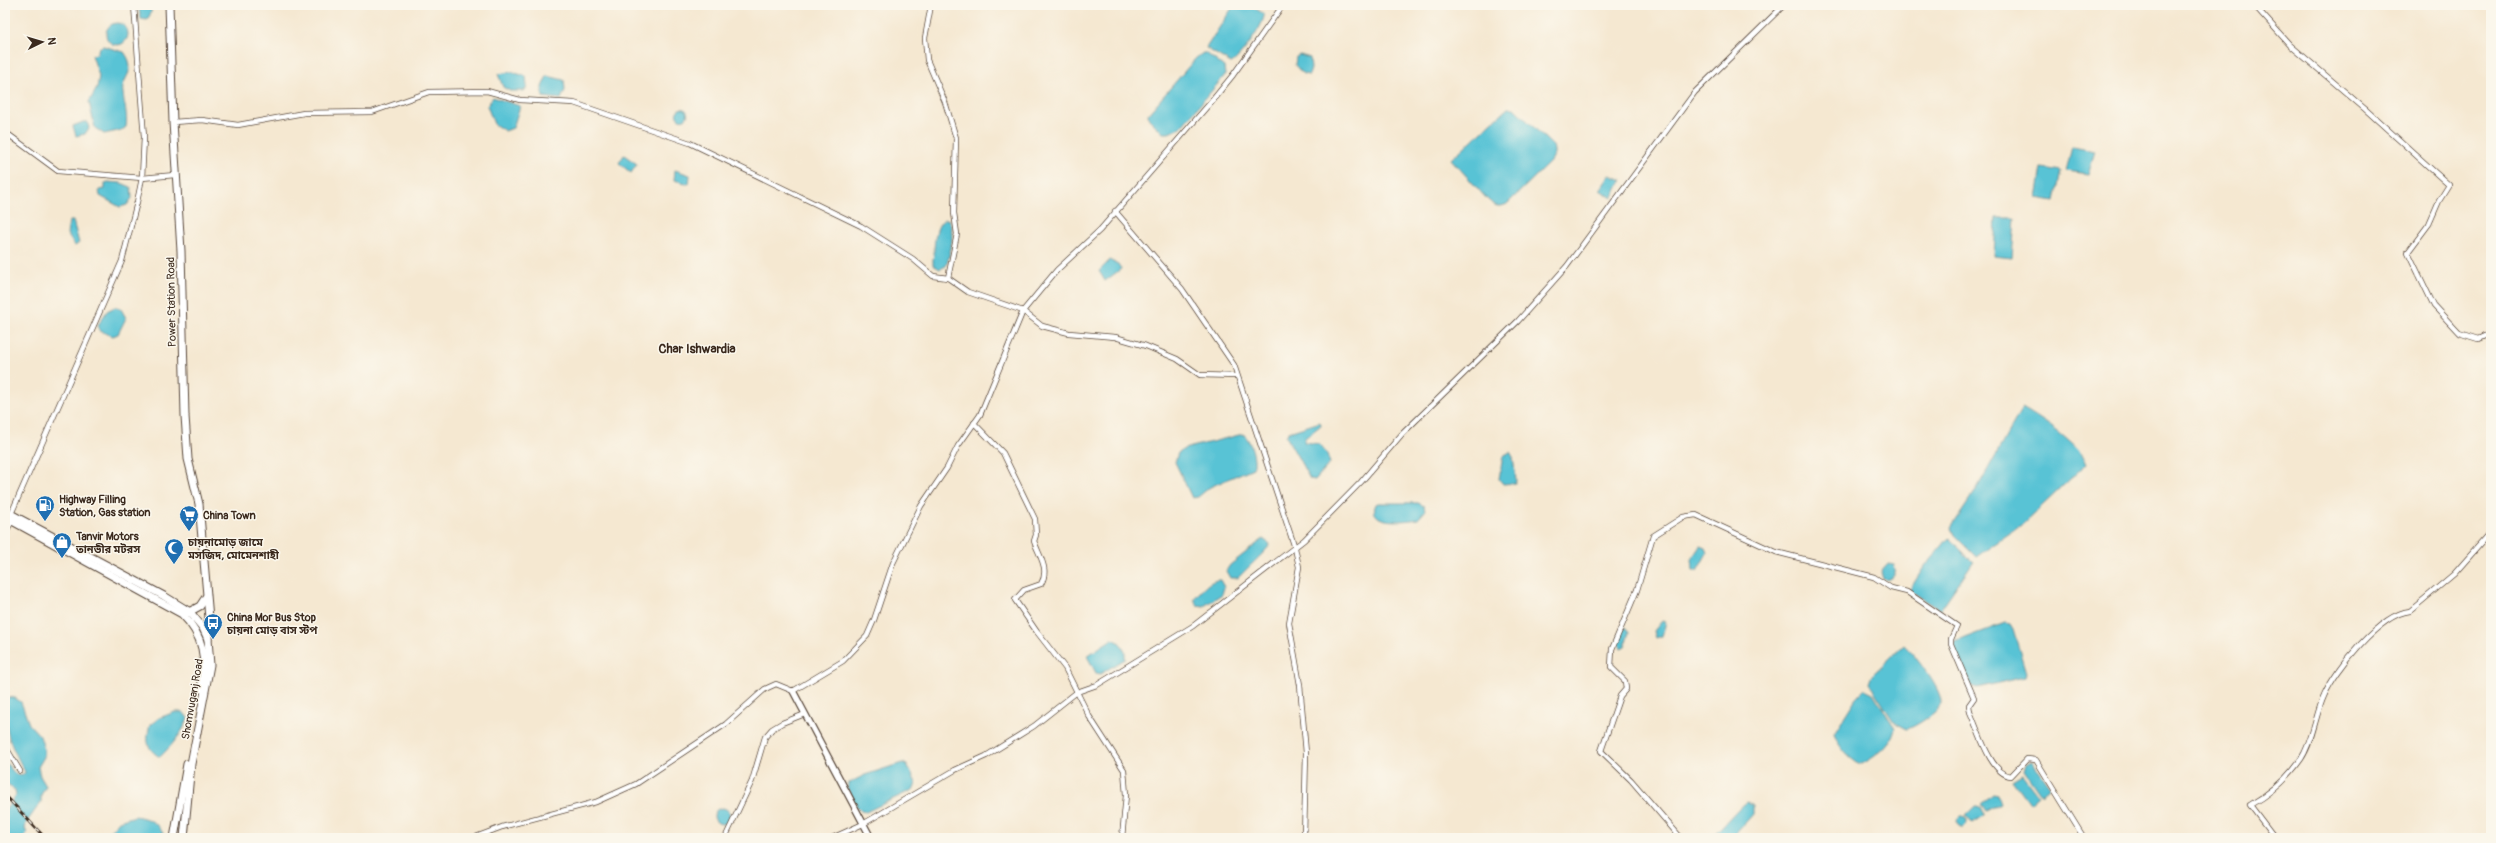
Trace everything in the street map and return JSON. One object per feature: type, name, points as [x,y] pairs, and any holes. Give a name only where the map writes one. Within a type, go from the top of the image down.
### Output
[{"type":"main road","name":"Power Station Road","points":[[169,5],[173,122],[181,251],[184,416],[188,459],[199,504],[209,625],[208,639]]},
{"type":"main road","name":"Shomvuganj Road","points":[[8,516],[164,596],[190,612],[203,628],[208,639],[210,654],[208,678],[191,764],[185,835]]},
{"type":"main road","name":"Shomvuganj Road","points":[[8,516],[182,614],[199,635],[203,647],[204,669],[174,834]]},
{"type":"main road","points":[[182,614],[190,612],[200,606],[206,597]]},
{"type":"street","points":[[5,533],[8,516],[122,261],[142,178],[144,116],[134,5]]},
{"type":"street","points":[[931,5],[925,38],[927,60],[945,102],[956,138],[954,213],[957,234],[948,278]]},
{"type":"street","points":[[793,691],[843,661],[866,636],[874,620],[892,563],[921,506],[974,423],[993,388],[1023,310],[1057,270],[1100,230],[1233,75],[1283,5]]},
{"type":"street","points":[[832,838],[863,824],[956,770],[993,752],[1045,718],[1077,692],[1097,684],[1193,626],[1295,548],[1361,482],[1402,434],[1518,321],[1567,266],[1695,92],[1784,5]]},
{"type":"street","points":[[2254,5],[2290,45],[2449,185],[2428,224],[2408,252],[2434,306],[2459,333],[2478,339],[2491,333]]},
{"type":"street","points":[[173,122],[202,120],[238,125],[304,113],[372,112],[418,95],[435,92],[487,91],[520,100],[574,103],[690,143],[861,226],[913,259],[933,276],[948,278],[968,292],[1023,310],[1042,326],[1069,333],[1115,337],[1160,351],[1200,375],[1237,376]]},
{"type":"street","points":[[5,132],[58,171],[142,178],[176,175]]},
{"type":"street","points":[[1115,211],[1182,289],[1234,365],[1295,548],[1299,567],[1289,623],[1300,685],[1306,753],[1304,838]]},
{"type":"street","points":[[974,423],[1003,453],[1035,519],[1034,541],[1044,564],[1045,577],[1041,584],[1024,590],[1015,600],[1037,632],[1065,668],[1089,716],[1124,770],[1126,795],[1122,838]]},
{"type":"street","points":[[1681,838],[1631,780],[1601,751],[1620,696],[1626,688],[1625,681],[1611,667],[1611,653],[1637,590],[1653,536],[1684,517],[1696,515],[1776,552],[1874,577],[1891,588],[1907,592],[1957,626],[1951,639],[1951,644],[1974,698],[1969,705],[1970,712],[1992,762],[2000,773],[2011,776],[2027,759],[2036,760],[2084,838]]},
{"type":"street","points":[[2275,838],[2250,805],[2275,790],[2302,758],[2325,694],[2339,672],[2357,648],[2390,619],[2400,612],[2410,611],[2454,574],[2491,532]]},
{"type":"street","points":[[473,838],[502,827],[596,802],[636,784],[726,724],[765,689],[776,684],[793,691],[871,838]]},
{"type":"street","points":[[725,838],[752,781],[765,737],[772,728],[805,714]]},
{"type":"street","points":[[5,746],[20,771]]},
{"type":"water","points":[[138,5],[151,5],[151,13],[147,20],[141,19]]},
{"type":"water","points":[[1234,5],[1250,5],[1264,14],[1261,25],[1251,41],[1235,61],[1231,63],[1206,48]]},
{"type":"water","points":[[117,23],[125,26],[128,34],[125,42],[117,45],[109,42],[106,34],[109,26]]},
{"type":"water","points":[[103,46],[124,52],[130,65],[123,88],[126,127],[122,130],[104,134],[95,128],[89,102],[97,88],[99,76],[92,55],[97,54],[99,48]]},
{"type":"water","points":[[1203,53],[1206,53],[1224,67],[1225,75],[1181,127],[1169,133],[1163,133],[1149,119],[1148,114],[1196,58]]},
{"type":"water","points":[[1300,55],[1310,58],[1311,69],[1309,75],[1303,74],[1295,65],[1296,57]]},
{"type":"water","points":[[511,72],[526,76],[527,87],[524,91],[510,91],[503,87],[498,74]]},
{"type":"water","points":[[547,76],[564,80],[565,90],[561,99],[543,97],[542,87]]},
{"type":"water","points":[[493,97],[520,106],[513,128],[505,131],[494,124],[487,106]]},
{"type":"water","points":[[682,108],[686,110],[688,114],[686,118],[682,120],[678,118],[676,114],[678,110]]},
{"type":"water","points":[[1508,108],[1514,108],[1553,146],[1554,153],[1550,162],[1507,204],[1499,206],[1488,200],[1451,159]]},
{"type":"water","points":[[87,122],[89,128],[85,134],[76,136],[73,126]]},
{"type":"water","points":[[2072,147],[2095,151],[2088,174],[2066,171]]},
{"type":"water","points":[[624,155],[637,164],[631,173],[619,163]]},
{"type":"water","points":[[2042,168],[2061,171],[2055,201],[2037,198]]},
{"type":"water","points":[[675,170],[690,175],[689,184],[674,180]]},
{"type":"water","points":[[1610,175],[1622,180],[1612,198],[1600,190]]},
{"type":"water","points":[[105,183],[121,183],[131,187],[132,198],[127,205],[120,207],[100,196],[99,190],[105,189]]},
{"type":"water","points":[[1996,218],[2015,218],[2012,258],[1994,256]]},
{"type":"water","points":[[945,219],[949,220],[951,225],[952,243],[946,266],[940,269],[933,265],[933,260],[936,232],[941,222]]},
{"type":"water","points":[[69,221],[73,221],[79,243],[75,246],[67,234]]},
{"type":"water","points":[[1110,260],[1118,264],[1121,269],[1105,281],[1099,271]]},
{"type":"water","points":[[115,307],[121,309],[126,318],[118,334],[113,336],[100,331],[98,325],[107,311]]},
{"type":"water","points":[[2022,408],[2068,440],[2083,456],[2087,463],[2022,525],[1976,557],[1954,535],[1951,528],[1975,492]]},
{"type":"water","points":[[1320,422],[1321,425],[1305,438],[1304,442],[1319,444],[1327,454],[1330,463],[1315,480],[1310,479],[1286,436],[1289,432]]},
{"type":"water","points":[[1243,434],[1246,436],[1252,450],[1254,460],[1253,468],[1210,487],[1198,497],[1192,498],[1175,462],[1178,453],[1184,449]]},
{"type":"water","points":[[1510,452],[1513,457],[1516,480],[1515,483],[1503,484],[1499,479],[1503,456]]},
{"type":"water","points":[[1418,503],[1424,506],[1425,511],[1418,519],[1397,521],[1382,519],[1377,516],[1374,511],[1376,504]]},
{"type":"water","points":[[1949,538],[1973,562],[1940,610],[1909,591],[1924,567]]},
{"type":"water","points":[[1263,539],[1270,544],[1266,550],[1238,578],[1230,578],[1226,571],[1230,565]]},
{"type":"water","points":[[1700,546],[1705,548],[1707,553],[1697,571],[1693,571],[1692,558]]},
{"type":"water","points":[[1888,564],[1894,565],[1895,574],[1886,580],[1883,579],[1881,572]]},
{"type":"water","points":[[1216,580],[1220,580],[1224,587],[1222,594],[1204,606],[1197,605],[1194,599],[1199,593],[1209,584]]},
{"type":"water","points":[[1662,621],[1666,622],[1662,636],[1656,638],[1654,631]]},
{"type":"water","points":[[2005,623],[2010,624],[2013,629],[2026,673],[2025,677],[1977,688],[1971,686],[1954,649],[1955,642]]},
{"type":"water","points":[[1622,628],[1626,628],[1629,632],[1625,646],[1621,648],[1618,641]]},
{"type":"water","points":[[1112,639],[1122,646],[1125,652],[1125,659],[1100,674],[1096,673],[1087,656]]},
{"type":"water","points":[[1904,645],[1932,681],[1937,689],[1941,703],[1932,714],[1911,728],[1907,729],[1894,722],[1869,683],[1872,675]]},
{"type":"water","points":[[1865,689],[1873,693],[1895,728],[1891,740],[1883,750],[1862,764],[1857,763],[1845,752],[1834,733],[1856,698]]},
{"type":"water","points":[[5,697],[15,698],[21,702],[29,724],[40,736],[44,749],[44,757],[38,767],[40,776],[46,786],[41,795],[41,802],[26,823],[25,829],[27,833],[23,838],[5,838],[5,808],[7,808],[16,795],[15,790],[5,782],[5,761],[16,775],[24,774],[25,772],[11,744],[7,729]]},
{"type":"water","points":[[175,712],[183,712],[188,718],[176,739],[160,757],[152,751],[148,744],[150,725],[159,718]]},
{"type":"water","points":[[2032,762],[2050,787],[2043,793],[2040,793],[2024,770],[2026,765]]},
{"type":"water","points":[[902,763],[907,764],[916,783],[914,789],[866,812],[857,808],[847,788],[849,783],[865,775]]},
{"type":"water","points":[[2022,774],[2038,795],[2029,803],[2012,780]]},
{"type":"water","points":[[1993,794],[1998,795],[2001,803],[1986,811],[1981,804]]},
{"type":"water","points":[[1747,802],[1753,806],[1753,814],[1732,838],[1711,838],[1738,809]]},
{"type":"water","points":[[1976,806],[1980,807],[1984,815],[1972,823],[1966,816]]},
{"type":"water","points":[[722,808],[728,810],[730,816],[728,822],[722,824],[716,822],[714,816],[716,810]]},
{"type":"water","points":[[135,816],[154,822],[165,838],[104,838],[119,821]]},
{"type":"water","points":[[1960,817],[1964,817],[1966,818],[1966,826],[1960,827],[1957,824],[1957,820]]},
{"type":"railway","points":[[5,795],[45,838]]},
{"type":"place","name":"Highway Filling Station, Gas station","points":[[45,522]]},
{"type":"place","name":"China Town","points":[[189,532]]},
{"type":"place","name":"Tanvir Motors তানভীর মটরস","points":[[62,559]]},
{"type":"place","name":"চায়নামোড় জামে মসজিদ, মোমেনশাহী","points":[[174,565]]},
{"type":"place","name":"China Mor Bus Stop চায়না মোড় বাস স্টপ","points":[[213,640]]},
{"type":"district","name":"Char Ishwardia","points":[[697,348]]}]
